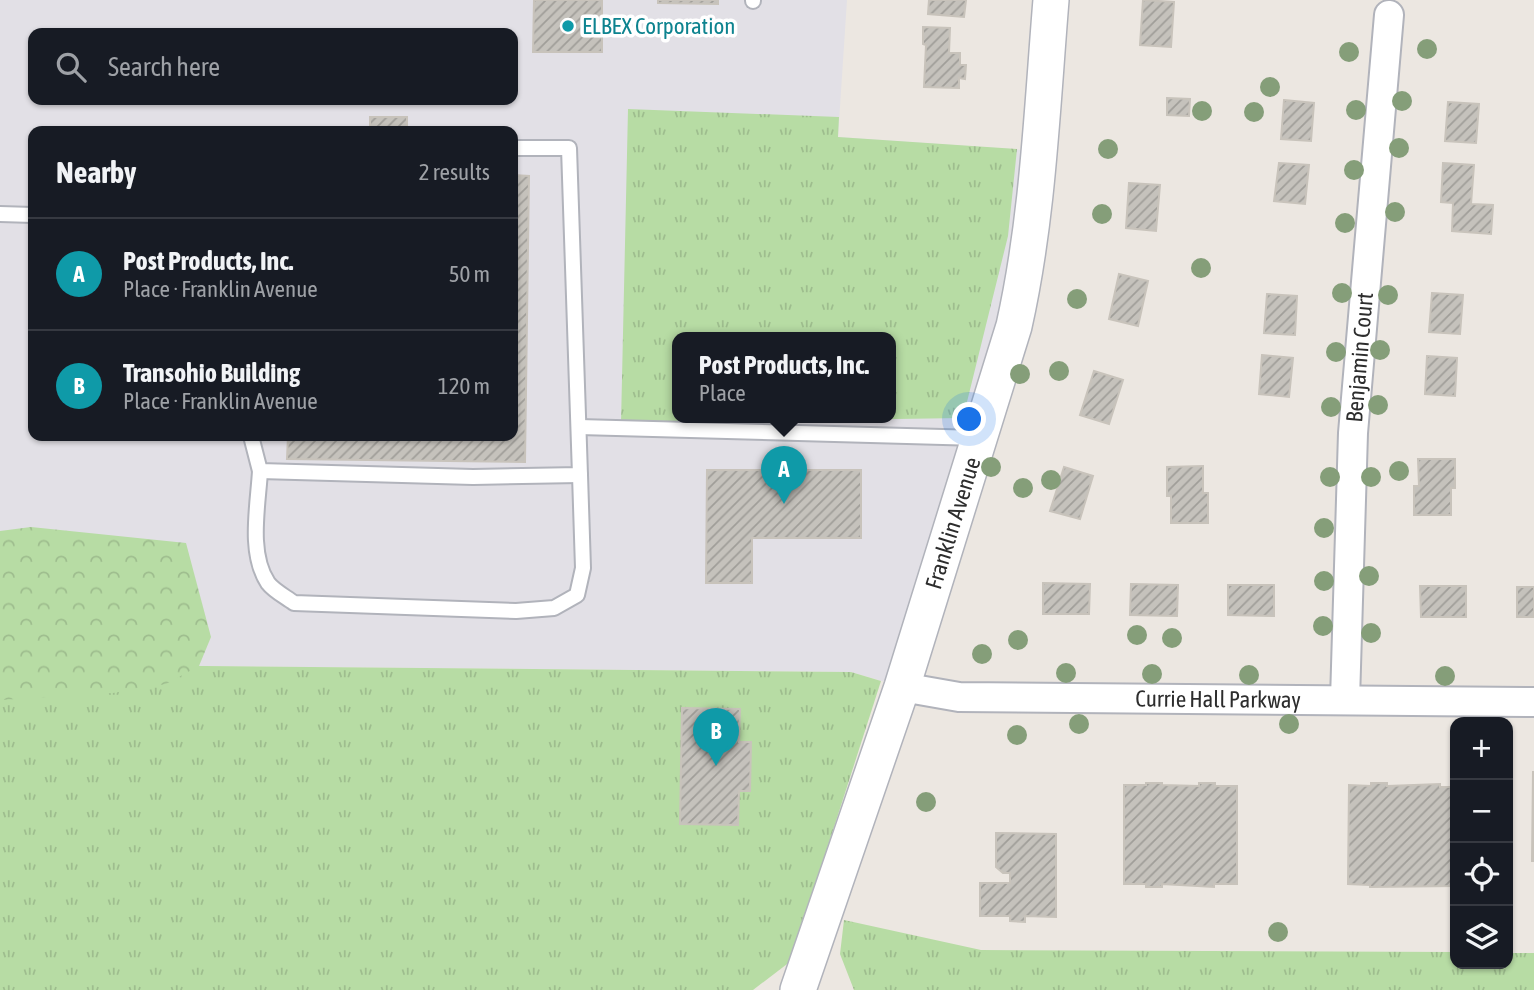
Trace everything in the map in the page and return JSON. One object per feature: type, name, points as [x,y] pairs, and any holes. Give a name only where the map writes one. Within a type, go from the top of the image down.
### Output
[{"type":"street","name":"Franklin Avenue","points":[[798,990],[902,687],[1014,326],[1024,281],[1032,218],[1051,0]]},
{"type":"street","name":"Benjamin Court","points":[[1345,701],[1353,433],[1389,15]]},
{"type":"street","name":"Currie Hall Parkway","points":[[902,687],[958,697],[1534,702]]},
{"type":"lane","points":[[252,441],[260,471],[257,547],[261,568],[269,585],[294,603],[516,611],[554,608],[577,595],[583,568],[569,148],[518,148]]},
{"type":"lane","points":[[0,214],[28,215]]},
{"type":"lane","points":[[579,427],[980,438]]},
{"type":"lane","points":[[260,471],[473,477],[580,475]]},
{"type":"shaded area","points":[[0,0],[847,0],[838,137],[1038,151],[1032,218],[902,687],[851,672],[0,664]]},
{"type":"green space","points":[[628,109],[839,117],[838,137],[1017,149],[1008,236],[963,418],[896,419],[896,332],[672,332],[672,422],[621,423]]},
{"type":"green space","points":[[31,527],[186,543],[211,637],[199,666],[166,684],[113,693],[0,700],[0,531]]},
{"type":"green space","points":[[0,664],[851,672],[881,681],[791,961],[753,990],[0,990]]},
{"type":"green space","points":[[844,920],[981,950],[1450,952],[1450,969],[1513,969],[1513,953],[1534,953],[1534,990],[854,990],[840,954]]},
{"type":"building","name":"ELBEX Corporation","points":[[534,0],[602,0],[602,52],[533,52]]},
{"type":"building","points":[[658,0],[718,0],[718,4],[658,3]]},
{"type":"building","points":[[929,0],[966,0],[964,17],[928,14]]},
{"type":"building","points":[[1143,0],[1174,2],[1171,47],[1140,45]]},
{"type":"building","points":[[923,27],[950,28],[949,53],[960,53],[960,65],[966,65],[965,79],[959,78],[959,88],[924,87],[926,45],[923,44]]},
{"type":"building","points":[[1167,98],[1190,99],[1189,116],[1167,115]]},
{"type":"building","points":[[1284,100],[1314,103],[1311,141],[1281,139]]},
{"type":"building","points":[[1448,102],[1479,104],[1476,143],[1445,141]]},
{"type":"building","points":[[370,117],[407,117],[407,126],[370,126]]},
{"type":"building","points":[[1279,163],[1309,165],[1305,204],[1274,201]]},
{"type":"building","points":[[1443,163],[1474,165],[1471,204],[1493,205],[1491,234],[1452,231],[1453,203],[1441,202]]},
{"type":"building","points":[[518,175],[529,176],[525,462],[287,459],[288,441],[518,441]]},
{"type":"building","points":[[1129,183],[1160,185],[1156,231],[1126,228]]},
{"type":"building","points":[[1119,274],[1148,281],[1138,326],[1109,319]]},
{"type":"building","points":[[1432,293],[1463,295],[1460,334],[1429,332]]},
{"type":"building","points":[[1267,294],[1297,296],[1295,335],[1264,333]]},
{"type":"building","points":[[1262,355],[1293,358],[1289,397],[1259,394]]},
{"type":"building","points":[[1427,356],[1457,358],[1455,396],[1425,394]]},
{"type":"building","points":[[1094,371],[1123,380],[1109,424],[1080,415]]},
{"type":"building","points":[[1418,459],[1455,459],[1451,515],[1414,515],[1414,486],[1419,486]]},
{"type":"building","points":[[1203,466],[1203,493],[1208,493],[1208,523],[1171,523],[1167,467]]},
{"type":"building","points":[[1064,467],[1093,476],[1080,519],[1050,511]]},
{"type":"building","points":[[707,470],[861,470],[861,538],[752,538],[752,583],[706,583]]},
{"type":"building","points":[[1043,583],[1090,584],[1089,614],[1043,614]]},
{"type":"building","points":[[1131,584],[1178,585],[1177,616],[1130,615]]},
{"type":"building","points":[[1228,585],[1274,585],[1274,616],[1228,615]]},
{"type":"building","points":[[1420,586],[1466,586],[1466,617],[1421,617]]},
{"type":"building","points":[[1517,587],[1534,587],[1534,617],[1517,617]]},
{"type":"building","points":[[682,708],[740,709],[739,742],[751,742],[750,791],[739,791],[738,825],[680,824]]},
{"type":"building","points":[[1533,772],[1534,861],[1532,861]]},
{"type":"building","points":[[1146,783],[1199,786],[1199,783],[1215,783],[1215,786],[1237,786],[1237,884],[1214,884],[1214,887],[1162,884],[1162,887],[1146,887],[1146,884],[1124,884],[1124,785]]},
{"type":"building","points":[[1371,783],[1387,783],[1387,786],[1440,784],[1440,787],[1450,787],[1450,886],[1370,887],[1348,884],[1349,785],[1371,786]]},
{"type":"building","points":[[996,833],[1056,834],[1056,917],[1025,916],[1025,922],[1010,921],[1010,916],[980,916],[980,883],[1010,883],[1010,873],[1003,873],[996,867]]},
{"type":"place","name":"ELBEX Corporation","points":[[568,26]]},
{"type":"place","name":"Post Products, Inc.","points":[[784,504]]},
{"type":"place","name":"Transohio Building","points":[[716,766]]}]
